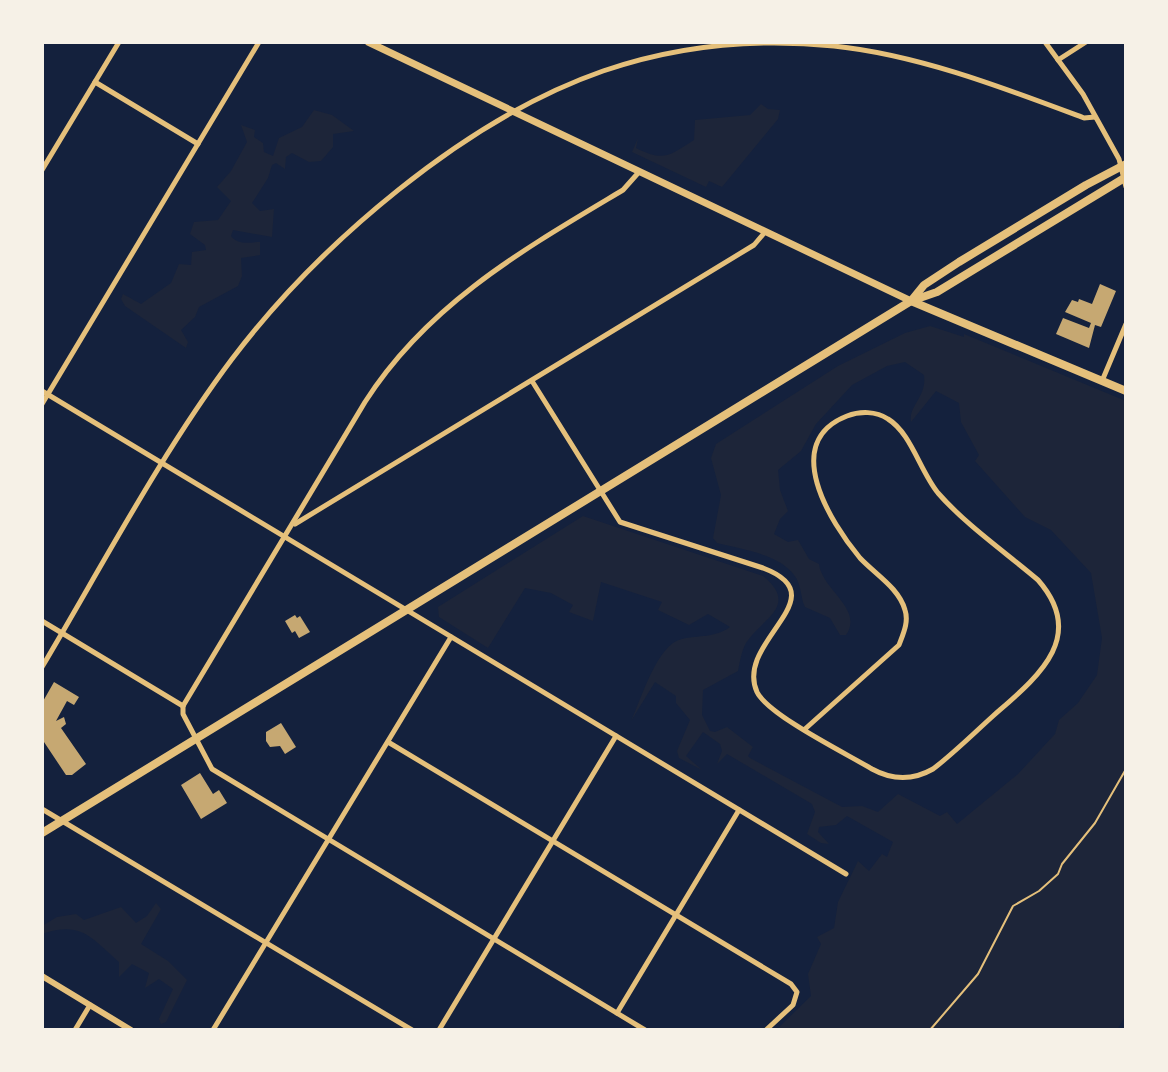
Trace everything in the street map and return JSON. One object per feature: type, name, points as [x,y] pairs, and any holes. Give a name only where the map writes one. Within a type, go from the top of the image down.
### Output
[{"type":"highway","points":[[911,301],[924,285],[959,262],[1124,165]]},
{"type":"highway","points":[[42,833],[911,301],[937,292],[1125,181]]},
{"type":"highway","points":[[911,301],[1126,391]]},
{"type":"main road","points":[[368,42],[911,301]]},
{"type":"street","points":[[42,170],[119,42]]},
{"type":"street","points":[[42,404],[45,393],[259,42]]},
{"type":"street","points":[[1045,42],[1124,165],[1125,181]]},
{"type":"street","points":[[1058,60],[1086,42]]},
{"type":"street","points":[[42,667],[164,464],[233,358],[315,264],[399,190],[515,112],[587,77],[638,61],[724,46],[775,43],[835,46],[900,57],[1084,118],[1095,117]]},
{"type":"street","points":[[95,82],[198,144]]},
{"type":"street","points":[[639,172],[623,190],[478,280],[421,330],[373,390],[183,706],[183,714],[200,752],[212,769],[646,1030]]},
{"type":"street","points":[[292,525],[754,244],[765,232]]},
{"type":"street","points":[[1102,381],[1126,324]]},
{"type":"street","points":[[532,381],[614,517],[627,525],[763,568],[785,581],[790,593],[789,610],[758,653],[754,681],[768,706],[805,729],[878,772],[902,778],[933,769],[1038,676],[1054,651],[1058,626],[1052,601],[1042,585],[942,497],[922,470],[898,426],[879,414],[854,413],[834,423],[820,436],[813,461],[813,475],[826,506],[859,557],[899,596],[906,612],[905,628],[899,645],[805,729]]},
{"type":"street","points":[[45,393],[846,874]]},
{"type":"street","points":[[42,621],[183,706]]},
{"type":"street","points":[[213,1030],[451,637]]},
{"type":"street","points":[[439,1030],[616,736]]},
{"type":"street","points":[[388,742],[791,984],[796,989],[797,997],[793,1005],[766,1030]]},
{"type":"street","points":[[42,809],[412,1030]]},
{"type":"street","points":[[617,1013],[739,810]]},
{"type":"street","points":[[42,976],[131,1030]]},
{"type":"street","points":[[75,1030],[90,1005]]},
{"type":"path","points":[[930,1030],[978,974],[1013,906],[1039,891],[1058,874],[1062,864],[1095,823],[1126,769]]},
{"type":"shaded area","points":[[761,104],[768,109],[780,110],[778,119],[722,187],[709,181],[706,187],[632,152],[638,138],[636,148],[660,156],[672,153],[694,140],[695,120],[750,115]]},
{"type":"shaded area","points":[[314,110],[332,115],[354,131],[333,134],[333,147],[321,161],[309,162],[292,153],[286,157],[285,169],[276,163],[272,165],[268,178],[252,203],[260,211],[274,209],[272,237],[233,230],[231,236],[238,241],[260,242],[260,255],[241,258],[242,276],[238,286],[199,307],[195,317],[181,330],[188,342],[186,348],[125,306],[121,299],[123,294],[141,304],[171,283],[179,264],[191,265],[192,252],[206,250],[205,245],[190,234],[194,222],[218,220],[231,201],[217,187],[231,171],[247,142],[241,125],[255,130],[254,137],[263,143],[264,152],[273,156],[279,138],[302,127]]},
{"type":"shaded area","points":[[930,326],[964,337],[964,334],[1126,401],[1126,1015],[1117,1030],[776,1030],[811,996],[808,974],[821,944],[817,937],[834,928],[838,902],[858,861],[869,871],[882,854],[887,857],[893,842],[847,816],[836,825],[819,827],[818,832],[829,844],[821,843],[807,834],[815,812],[812,804],[727,754],[717,764],[722,751],[720,744],[703,732],[686,756],[702,770],[679,758],[677,751],[690,720],[676,703],[676,696],[655,682],[631,721],[658,662],[673,643],[719,633],[730,627],[708,614],[689,625],[658,610],[662,602],[601,582],[593,621],[569,612],[573,605],[551,593],[525,588],[488,648],[439,617],[438,607],[583,516],[763,576],[774,587],[778,604],[746,643],[738,671],[703,690],[702,715],[710,731],[715,732],[727,727],[753,747],[748,756],[750,758],[842,807],[862,806],[878,812],[898,794],[940,816],[947,812],[957,824],[1018,774],[1055,734],[1059,720],[1078,703],[1097,675],[1102,638],[1091,573],[1051,530],[1025,517],[975,461],[979,455],[961,422],[959,403],[936,391],[911,422],[912,411],[923,389],[924,375],[905,362],[887,366],[852,385],[816,424],[801,451],[778,470],[780,490],[788,511],[780,519],[774,534],[788,542],[798,540],[809,559],[819,564],[827,582],[850,617],[846,635],[840,635],[830,618],[805,607],[794,575],[779,562],[759,553],[717,543],[713,538],[721,495],[711,458],[716,444],[838,366],[905,333]]},
{"type":"shaded area","points":[[156,903],[161,909],[141,944],[168,961],[187,980],[166,1022],[161,1024],[159,1019],[173,989],[159,979],[145,988],[149,973],[132,964],[119,977],[119,962],[85,934],[67,929],[42,934],[42,926],[57,917],[76,914],[84,920],[121,907],[136,923],[147,916]]},
{"type":"building","points":[[1100,284],[1116,291],[1101,327],[1095,325],[1089,348],[1056,334],[1063,318],[1089,328],[1091,323],[1065,312],[1072,300],[1078,302],[1079,299],[1092,304]]},
{"type":"building","points":[[295,615],[297,618],[300,616],[310,632],[299,638],[295,631],[292,633],[285,621]]},
{"type":"building","points":[[54,682],[79,697],[74,705],[67,701],[56,721],[64,717],[66,724],[61,728],[86,764],[72,775],[66,775],[42,739],[42,703]]},
{"type":"building","points":[[281,723],[296,747],[285,754],[280,746],[270,747],[266,741],[266,732]]},
{"type":"building","points":[[200,773],[213,794],[219,790],[227,803],[201,819],[181,785]]}]
